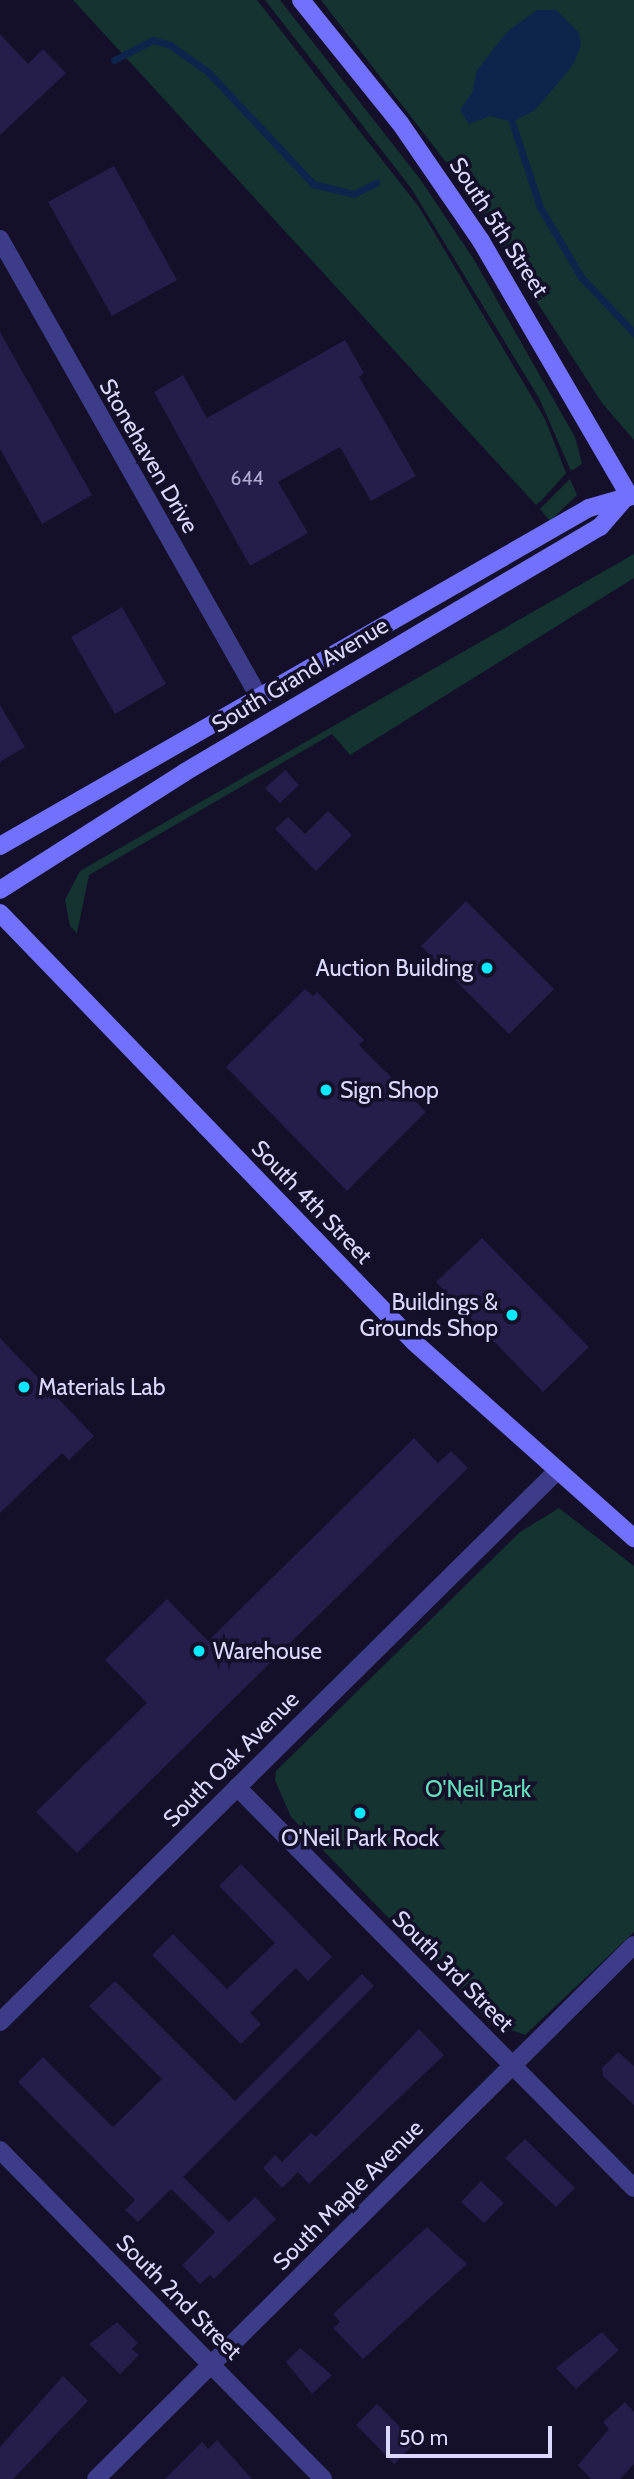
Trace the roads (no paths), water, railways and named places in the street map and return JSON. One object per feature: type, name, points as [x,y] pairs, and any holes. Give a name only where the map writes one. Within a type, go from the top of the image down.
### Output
[{"type":"street","name":"South 5th Street","points":[[301,0],[400,123],[481,241],[629,498]]},
{"type":"street","name":"Stonehaven Drive","points":[[0,239],[258,695]]},
{"type":"street","name":"South Grand Avenue","points":[[0,846],[258,695],[589,508],[629,498]]},
{"type":"street","name":"South Grand Avenue","points":[[0,890],[185,772],[600,527],[629,498]]},
{"type":"street","name":"South 4th Street","points":[[0,913],[414,1342],[556,1472],[634,1538]]},
{"type":"street","name":"South Oak Avenue","points":[[0,2022],[556,1472]]},
{"type":"street","name":"South 3rd Street","points":[[237,1787],[634,2188]]},
{"type":"street","name":"South Maple Avenue","points":[[96,2479],[634,1945]]},
{"type":"street","name":"South 2nd Street","points":[[0,2150],[323,2479]]},
{"type":"water","points":[[537,10],[556,10],[579,33],[581,46],[573,65],[535,110],[512,122],[490,116],[469,124],[460,110],[472,93],[477,70],[508,31]]},
{"type":"waterway","points":[[114,60],[153,40],[170,45],[208,72],[313,184],[354,194],[376,183]]},
{"type":"waterway","points":[[512,122],[540,207],[581,277],[634,333]]},
{"type":"place","name":"Auction Building","points":[[487,968]]},
{"type":"place","name":"Sign Shop","points":[[326,1090]]},
{"type":"place","name":"Buildings & Grounds Shop","points":[[512,1315]]},
{"type":"place","name":"Materials Lab","points":[[24,1387]]},
{"type":"place","name":"Warehouse","points":[[199,1651]]},
{"type":"place","name":"O'Neil Park Rock","points":[[360,1813]]},
{"type":"park label","name":"O'Neil Park","points":[[478,1789]]}]
